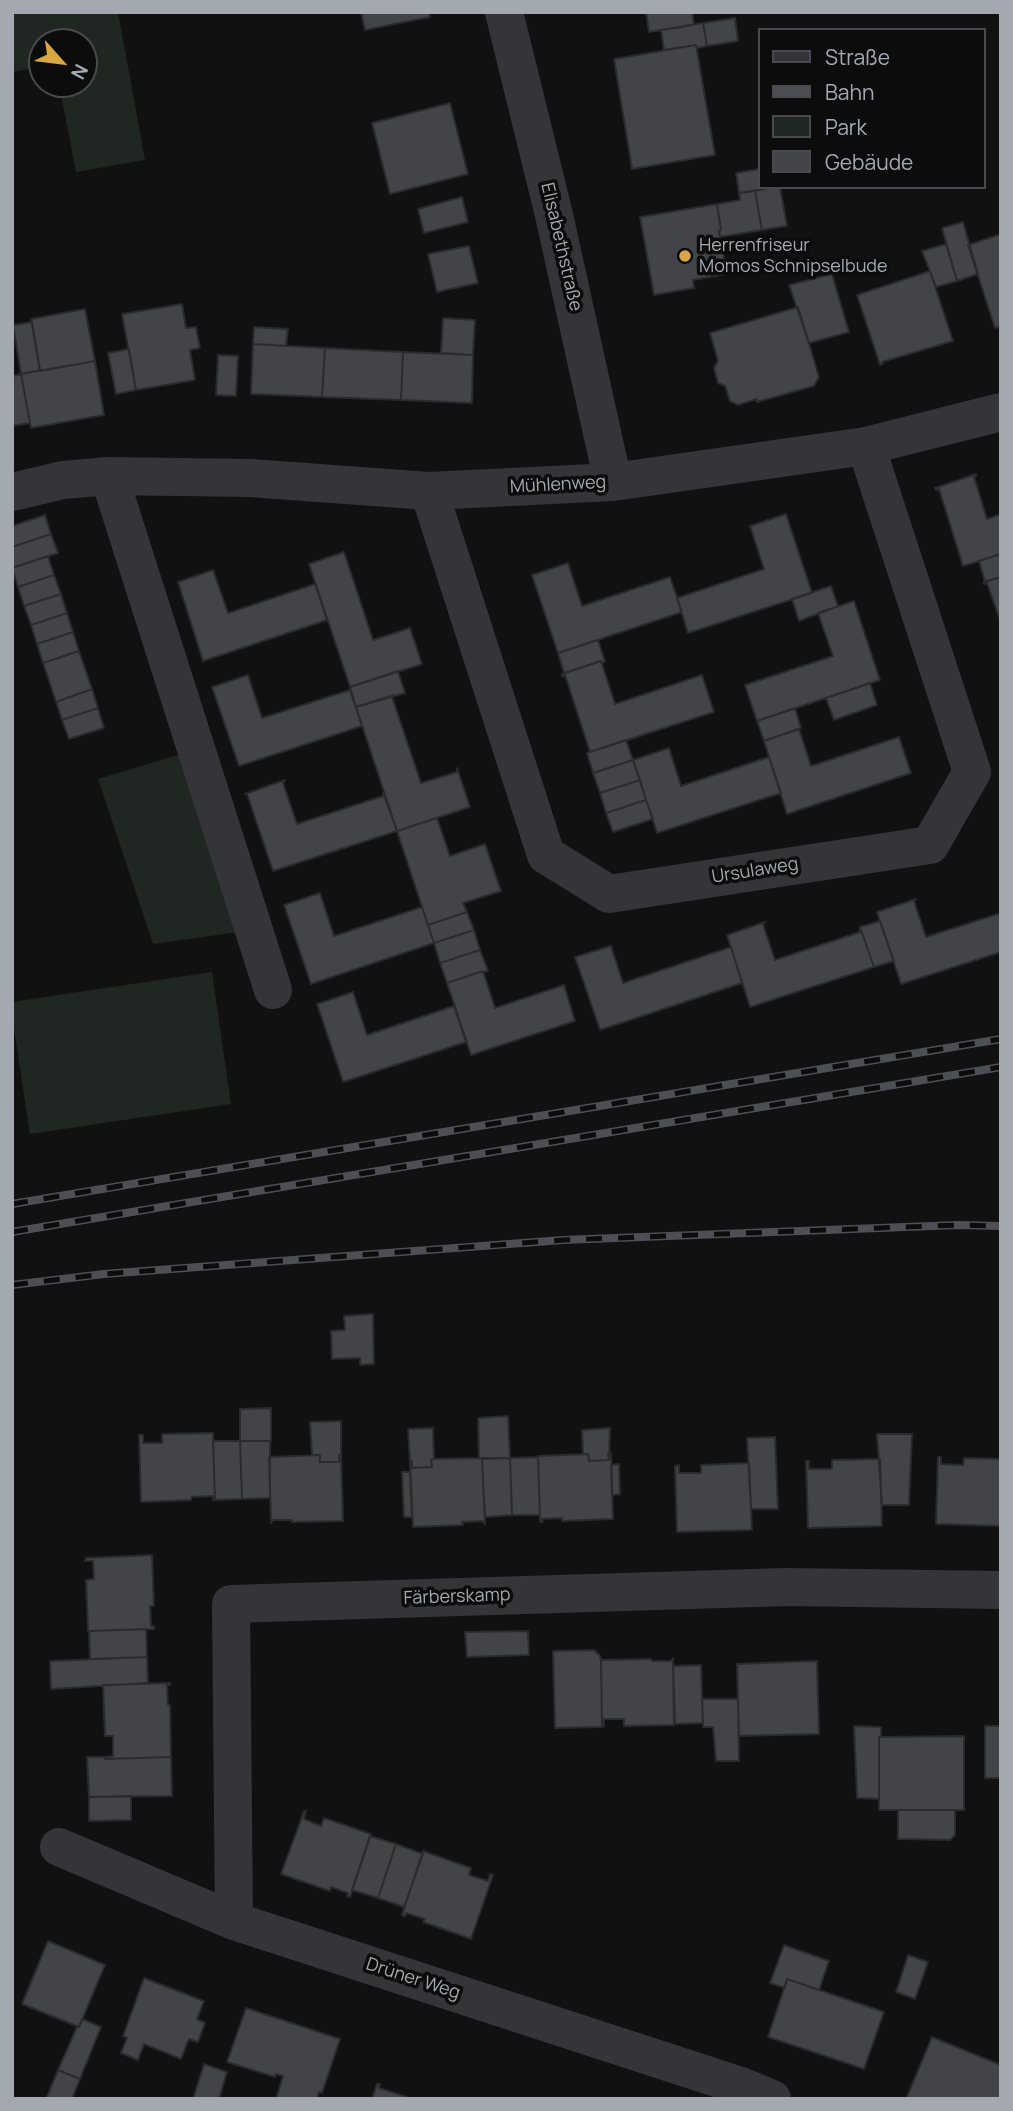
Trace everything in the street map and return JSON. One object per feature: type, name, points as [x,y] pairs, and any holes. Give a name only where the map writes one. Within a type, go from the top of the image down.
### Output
[{"type":"street","name":"Elisabethstraße","points":[[504,12],[554,215],[613,482]]},
{"type":"street","name":"Mühlenweg","points":[[12,492],[63,480],[109,476],[250,478],[429,491],[613,482],[866,446],[1001,412]]},
{"type":"street","name":"Ursulaweg","points":[[429,491],[546,855],[609,894],[930,845],[972,772],[866,446]]},
{"type":"street","points":[[109,476],[273,990]]},
{"type":"street","name":"Färberskamp","points":[[234,1921],[231,1604],[787,1587],[1001,1590]]},
{"type":"street","name":"Drüner Weg","points":[[59,1847],[234,1921],[741,2086],[772,2099]]},
{"type":"green space","points":[[12,12],[118,12],[145,160],[76,172],[62,98],[98,98],[98,28],[28,28],[28,69],[12,72]]},
{"type":"green space","points":[[181,754],[239,932],[153,944],[98,779]]},
{"type":"green space","points":[[212,972],[231,1104],[30,1134],[12,1002]]},
{"type":"building","points":[[361,12],[429,12],[430,17],[365,30]]},
{"type":"building","points":[[646,12],[692,12],[694,25],[649,32]]},
{"type":"building","points":[[735,18],[738,41],[707,46],[703,23]]},
{"type":"building","points":[[703,23],[707,46],[664,50],[661,30]]},
{"type":"building","points":[[696,45],[715,155],[632,169],[614,59]]},
{"type":"building","points":[[450,103],[468,174],[390,194],[372,123]]},
{"type":"building","points":[[758,169],[758,189],[762,189],[739,193],[736,173]]},
{"type":"building","points":[[780,189],[787,226],[762,230],[755,191]]},
{"type":"building","points":[[755,191],[762,230],[720,237],[717,204],[740,200],[739,193]]},
{"type":"building","points":[[462,197],[468,222],[424,233],[418,209]]},
{"type":"building","name":"Herrenfriseur Momos Schnipselbude","points":[[717,204],[727,274],[693,280],[694,288],[654,295],[640,217]]},
{"type":"building","points":[[963,222],[978,274],[957,281],[942,228]]},
{"type":"building","points":[[1001,234],[1001,326],[995,328],[968,245]]},
{"type":"building","points":[[946,244],[957,281],[936,287],[922,251]]},
{"type":"building","points":[[469,246],[478,283],[437,292],[428,254]]},
{"type":"building","points":[[930,271],[953,341],[882,362],[880,365],[857,295]]},
{"type":"building","points":[[832,274],[849,332],[809,343],[789,285]]},
{"type":"building","points":[[182,304],[186,328],[196,327],[200,348],[190,350],[195,380],[136,390],[122,314]]},
{"type":"building","points":[[798,307],[819,377],[814,386],[757,402],[757,399],[738,405],[730,401],[725,386],[718,383],[714,368],[718,361],[710,333]]},
{"type":"building","points":[[85,309],[95,361],[40,371],[31,319]]},
{"type":"building","points":[[443,318],[475,320],[473,355],[441,353]]},
{"type":"building","points":[[32,322],[40,370],[21,374],[13,325]]},
{"type":"building","points":[[254,327],[288,329],[286,346],[253,344]]},
{"type":"building","points":[[253,344],[325,348],[322,397],[251,394]]},
{"type":"building","points":[[325,348],[403,352],[401,400],[322,397]]},
{"type":"building","points":[[129,349],[136,390],[116,394],[108,353]]},
{"type":"building","points":[[403,352],[473,355],[472,403],[401,400]]},
{"type":"building","points":[[218,355],[238,356],[236,396],[216,395]]},
{"type":"building","points":[[95,361],[104,415],[31,428],[21,374]]},
{"type":"building","points":[[21,374],[30,423],[12,426],[12,376]]},
{"type":"building","points":[[976,474],[974,477],[987,519],[1001,514],[1001,554],[963,566],[939,489],[935,488]]},
{"type":"building","points":[[786,514],[812,593],[688,633],[677,598],[764,569],[750,526]]},
{"type":"building","points":[[45,515],[51,534],[12,547],[12,526]]},
{"type":"building","points":[[51,534],[58,553],[12,568],[12,547]]},
{"type":"building","points":[[344,552],[373,640],[410,628],[422,664],[350,687],[309,564]]},
{"type":"building","points":[[1001,554],[1001,577],[985,582],[979,561]]},
{"type":"building","points":[[48,556],[54,575],[18,587],[12,568]]},
{"type":"building","points":[[568,563],[582,606],[670,577],[682,612],[558,653],[532,575]]},
{"type":"building","points":[[213,570],[228,613],[315,584],[327,620],[203,661],[178,582]]},
{"type":"building","points":[[54,575],[61,594],[24,606],[18,587]]},
{"type":"building","points":[[1001,577],[1001,623],[987,583],[984,582]]},
{"type":"building","points":[[831,586],[838,606],[799,621],[792,599]]},
{"type":"building","points":[[61,594],[67,613],[31,625],[24,606]]},
{"type":"building","points":[[854,601],[880,680],[757,721],[745,685],[833,656],[818,613]]},
{"type":"building","points":[[67,613],[73,632],[37,644],[31,625]]},
{"type":"building","points":[[73,632],[79,651],[43,663],[37,644]]},
{"type":"building","points":[[598,640],[605,662],[564,673],[558,653]]},
{"type":"building","points":[[79,651],[92,689],[56,702],[43,663]]},
{"type":"building","points":[[601,661],[615,704],[702,675],[714,712],[590,752],[565,675],[562,674]]},
{"type":"building","points":[[398,671],[405,693],[356,707],[350,687]]},
{"type":"building","points":[[248,675],[262,718],[350,690],[362,726],[239,766],[212,687]]},
{"type":"building","points":[[870,683],[877,705],[834,720],[826,698]]},
{"type":"building","points":[[92,689],[98,708],[62,720],[56,702]]},
{"type":"building","points":[[394,695],[392,697],[421,783],[457,772],[457,768],[470,807],[397,831],[356,707]]},
{"type":"building","points":[[98,708],[104,728],[69,739],[62,720]]},
{"type":"building","points":[[795,708],[801,728],[764,741],[757,721]]},
{"type":"building","points":[[799,729],[811,766],[899,737],[911,773],[787,814],[764,741]]},
{"type":"building","points":[[626,740],[633,760],[593,773],[587,753]]},
{"type":"building","points":[[669,748],[681,786],[769,757],[781,793],[657,833],[633,760]]},
{"type":"building","points":[[633,760],[640,780],[600,793],[593,773]]},
{"type":"building","points":[[285,780],[283,783],[297,824],[383,796],[383,793],[397,831],[273,871],[245,794]]},
{"type":"building","points":[[640,780],[646,800],[606,813],[600,793]]},
{"type":"building","points":[[646,800],[653,819],[613,832],[606,813]]},
{"type":"building","points":[[437,818],[450,856],[485,844],[501,891],[463,903],[467,912],[428,925],[397,831]]},
{"type":"building","points":[[320,893],[334,936],[422,907],[434,943],[311,984],[284,905]]},
{"type":"building","points":[[916,899],[914,901],[926,937],[1001,913],[1001,952],[901,984],[877,912]]},
{"type":"building","points":[[467,912],[474,930],[434,943],[428,925]]},
{"type":"building","points":[[880,921],[894,961],[874,967],[860,927]]},
{"type":"building","points":[[765,922],[763,924],[775,960],[860,932],[860,927],[874,967],[750,1007],[727,935]]},
{"type":"building","points":[[474,930],[480,950],[440,963],[434,943]]},
{"type":"building","points":[[611,946],[623,983],[731,947],[742,983],[600,1030],[575,957]]},
{"type":"building","points":[[480,950],[488,971],[447,983],[440,963]]},
{"type":"building","points":[[483,971],[495,1008],[564,985],[575,1021],[471,1055],[447,983]]},
{"type":"building","points":[[353,992],[367,1035],[454,1006],[466,1042],[343,1082],[317,1004]]},
{"type":"building","points":[[373,1314],[374,1364],[360,1365],[360,1358],[332,1359],[331,1331],[345,1330],[344,1316]]},
{"type":"building","points":[[271,1408],[271,1441],[240,1441],[240,1409]]},
{"type":"building","points":[[508,1416],[510,1458],[479,1458],[478,1418]]},
{"type":"building","points":[[341,1421],[339,1462],[320,1462],[320,1455],[312,1455],[310,1422]]},
{"type":"building","points":[[433,1428],[432,1467],[412,1468],[408,1429]]},
{"type":"building","points":[[610,1428],[609,1460],[589,1461],[588,1454],[583,1454],[582,1430]]},
{"type":"building","points":[[213,1433],[215,1500],[213,1496],[192,1497],[191,1500],[141,1502],[139,1435],[143,1435],[143,1443],[162,1443],[162,1434]]},
{"type":"building","points":[[877,1434],[912,1434],[909,1505],[882,1505]]},
{"type":"building","points":[[775,1437],[778,1509],[751,1509],[747,1438]]},
{"type":"building","points":[[213,1441],[240,1441],[242,1499],[215,1500]]},
{"type":"building","points":[[240,1441],[270,1441],[270,1498],[242,1499]]},
{"type":"building","points":[[608,1453],[611,1453],[613,1519],[562,1521],[562,1518],[542,1519],[543,1522],[540,1522],[538,1456],[588,1454],[589,1461],[609,1460]]},
{"type":"building","points":[[320,1455],[320,1462],[339,1462],[341,1455],[343,1521],[273,1520],[271,1523],[269,1457]]},
{"type":"building","points":[[538,1457],[540,1515],[512,1515],[510,1458]]},
{"type":"building","points":[[938,1457],[941,1457],[941,1464],[963,1465],[964,1458],[1001,1459],[1001,1526],[936,1524]]},
{"type":"building","points":[[510,1458],[512,1515],[485,1517],[482,1459]]},
{"type":"building","points":[[434,1459],[482,1459],[485,1524],[482,1521],[462,1522],[463,1525],[413,1527],[410,1461],[412,1468],[432,1467],[431,1460]]},
{"type":"building","points":[[880,1459],[882,1526],[808,1528],[806,1461],[809,1461],[809,1469],[832,1469],[832,1460]]},
{"type":"building","points":[[749,1463],[752,1530],[677,1532],[675,1466],[679,1465],[679,1473],[701,1473],[701,1465]]},
{"type":"building","points":[[619,1464],[620,1494],[612,1495],[611,1465]]},
{"type":"building","points":[[402,1472],[410,1472],[412,1517],[404,1517]]},
{"type":"building","points":[[152,1555],[154,1606],[150,1606],[151,1626],[154,1626],[154,1629],[88,1631],[86,1580],[94,1579],[93,1561],[85,1561],[86,1558]]},
{"type":"building","points":[[146,1629],[147,1657],[90,1659],[89,1631]]},
{"type":"building","points":[[528,1631],[529,1655],[467,1657],[465,1632]]},
{"type":"building","points":[[594,1650],[601,1660],[602,1727],[555,1728],[553,1651]]},
{"type":"building","points":[[147,1657],[148,1683],[51,1689],[50,1661]]},
{"type":"building","points":[[673,1658],[674,1725],[624,1726],[624,1719],[604,1719],[602,1727],[601,1660],[671,1661]]},
{"type":"building","points":[[817,1661],[819,1734],[739,1736],[737,1664]]},
{"type":"building","points":[[701,1665],[703,1723],[675,1724],[673,1666]]},
{"type":"building","points":[[170,1683],[167,1685],[171,1757],[105,1759],[113,1756],[113,1736],[105,1736],[103,1685]]},
{"type":"building","points":[[702,1699],[738,1699],[739,1761],[716,1761],[713,1727],[703,1727]]},
{"type":"building","points":[[854,1726],[881,1727],[879,1799],[857,1798]]},
{"type":"building","points":[[985,1726],[1001,1726],[1001,1778],[985,1778]]},
{"type":"building","points":[[964,1736],[964,1810],[879,1810],[879,1737]]},
{"type":"building","points":[[87,1757],[171,1757],[172,1796],[89,1797]]},
{"type":"building","points":[[131,1796],[131,1820],[89,1821],[89,1797]]},
{"type":"building","points":[[898,1810],[955,1810],[955,1835],[950,1840],[898,1839]]},
{"type":"building","points":[[304,1811],[304,1819],[321,1826],[324,1818],[371,1834],[350,1897],[347,1896],[348,1893],[331,1887],[330,1891],[281,1874]]},
{"type":"building","points":[[370,1836],[396,1844],[378,1898],[352,1890]]},
{"type":"building","points":[[396,1844],[423,1854],[404,1907],[378,1898]]},
{"type":"building","points":[[423,1851],[471,1868],[469,1875],[488,1881],[490,1874],[493,1875],[471,1939],[423,1922],[425,1919],[406,1913],[405,1916],[402,1915]]},
{"type":"building","points":[[48,1941],[105,1965],[79,2027],[22,2004]]},
{"type":"building","points":[[784,1945],[829,1961],[819,1990],[787,1979],[785,1988],[770,1983]]},
{"type":"building","points":[[908,1955],[928,1962],[915,1999],[896,1992]]},
{"type":"building","points":[[144,1978],[204,2001],[197,2019],[205,2023],[198,2042],[189,2039],[181,2059],[144,2044],[138,2060],[121,2053],[127,2038],[123,2036]]},
{"type":"building","points":[[787,1979],[884,2012],[864,2069],[768,2037]]},
{"type":"building","points":[[246,2008],[340,2039],[322,2093],[319,2092],[317,2099],[276,2099],[283,2076],[276,2074],[275,2077],[227,2062]]},
{"type":"building","points":[[82,2019],[101,2027],[80,2079],[58,2070]]},
{"type":"building","points":[[932,2037],[1001,2065],[1001,2099],[906,2099]]},
{"type":"building","points":[[204,2064],[227,2072],[219,2099],[193,2099]]},
{"type":"building","points":[[58,2070],[80,2079],[72,2099],[46,2099]]},
{"type":"building","points":[[377,2084],[380,2084],[379,2088],[413,2099],[372,2099]]},
{"type":"railway","points":[[12,1204],[1001,1039]]},
{"type":"railway","points":[[12,1232],[1001,1067]]},
{"type":"railway","points":[[12,1285],[104,1274],[563,1240],[958,1225],[1001,1226]]},
{"type":"place","name":"Herrenfriseur Momos Schnipselbude","points":[[685,256]]}]
